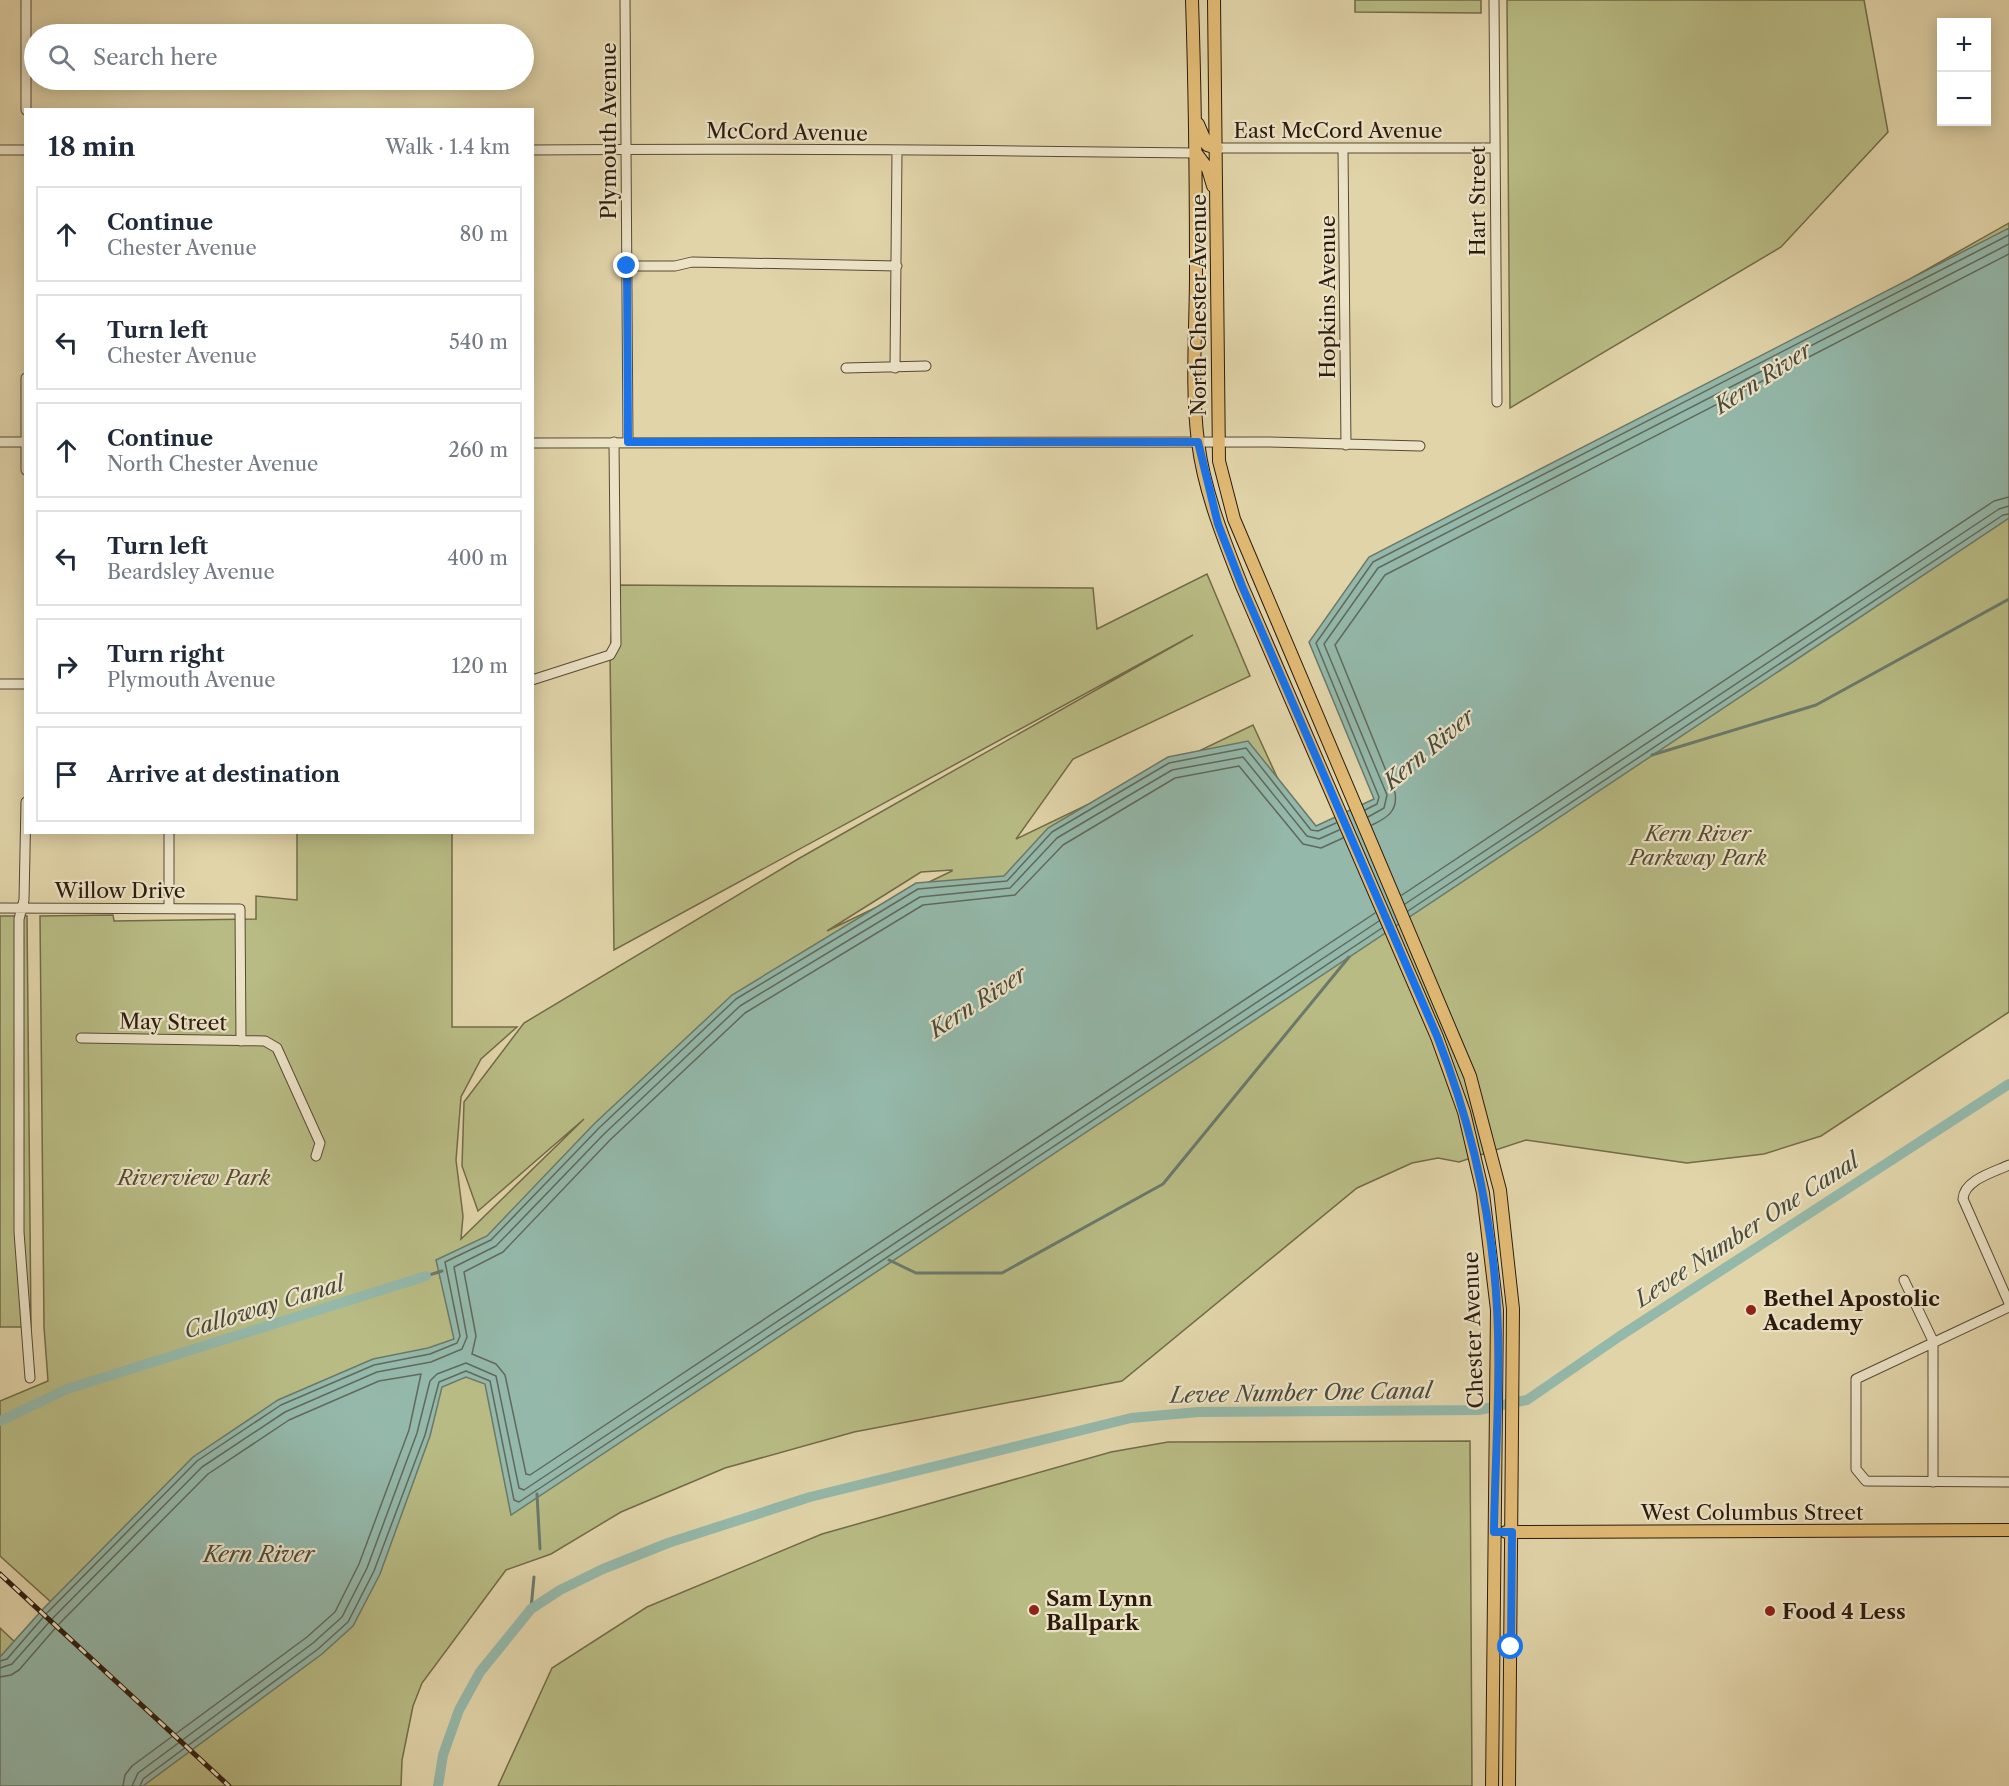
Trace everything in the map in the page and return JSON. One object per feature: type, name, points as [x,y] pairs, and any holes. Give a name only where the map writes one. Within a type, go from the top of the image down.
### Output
[{"type":"main road","name":"North Chester Avenue","points":[[1192,0],[1196,153],[1198,442],[1218,524],[1331,794]]},
{"type":"main road","name":"North Chester Avenue","points":[[1214,0],[1217,148],[1217,443],[1219,461],[1234,519],[1353,800]]},
{"type":"main road","points":[[1195,117],[1207,145],[1217,148]]},
{"type":"main road","points":[[1196,153],[1208,169],[1217,198]]},
{"type":"main road","name":"Chester Avenue","points":[[1331,794],[1454,1082],[1483,1193],[1497,1310],[1492,1786]]},
{"type":"main road","name":"Chester Avenue","points":[[1353,800],[1470,1076],[1500,1190],[1513,1298],[1509,1786]]},
{"type":"main road","name":"West Columbus Street","points":[[1494,1532],[2009,1530]]},
{"type":"street","points":[[26,0],[26,24]]},
{"type":"street","name":"Plymouth Avenue","points":[[625,0],[628,442]]},
{"type":"street","name":"Hart Street","points":[[1494,0],[1497,402]]},
{"type":"street","points":[[26,90],[26,108]]},
{"type":"street","name":"McCord Avenue","points":[[534,150],[627,152],[724,148],[1196,153]]},
{"type":"street","name":"East McCord Avenue","points":[[1217,148],[1495,148]]},
{"type":"street","name":"Hopkins Avenue","points":[[1344,149],[1346,446]]},
{"type":"street","points":[[0,150],[24,150]]},
{"type":"street","points":[[895,368],[897,151]]},
{"type":"street","points":[[627,266],[675,266],[692,262],[897,266]]},
{"type":"street","points":[[846,368],[926,366]]},
{"type":"street","points":[[0,442],[24,442]]},
{"type":"street","points":[[534,679],[610,655],[616,644],[615,442]]},
{"type":"street","points":[[534,443],[1198,442],[1420,446]]},
{"type":"street","points":[[0,684],[24,684]]},
{"type":"street","points":[[25,834],[24,900],[19,930],[19,1232],[30,1378]]},
{"type":"street","points":[[169,834],[169,908]]},
{"type":"street","name":"Willow Drive","points":[[0,908],[240,909]]},
{"type":"street","name":"May Street","points":[[81,1038],[241,1041],[240,909]]},
{"type":"street","points":[[241,1041],[265,1041],[276,1048],[320,1143],[315,1156]]},
{"type":"street","points":[[2009,1166],[1969,1185],[1965,1188],[1963,1199],[2009,1305],[1856,1379],[1856,1469],[1866,1482],[2009,1482]]},
{"type":"street","points":[[1904,1280],[1933,1341],[1933,1482]]},
{"type":"green space","points":[[1355,0],[1481,0],[1481,13],[1355,12]]},
{"type":"green space","points":[[1507,0],[1864,0],[1888,132],[1781,247],[1510,408]]},
{"type":"green space","name":"Kern River Parkway Park","points":[[2009,223],[2009,1012],[1821,1136],[1764,1154],[1687,1163],[1526,1140],[1459,1162],[1438,1158],[1412,1163],[1357,1188],[1122,1381],[854,1432],[725,1468],[621,1512],[551,1554],[506,1570],[422,1683],[413,1706],[402,1760],[401,1786],[0,1786],[0,1628],[147,1766],[62,1612],[0,1556],[0,1401],[48,1381],[44,1327],[40,916],[113,915],[114,921],[256,919],[256,896],[297,900],[297,834],[452,834],[452,1027],[517,1027],[481,1059],[461,1097],[456,1160],[463,1216],[461,1239],[584,1119],[478,1211],[462,1166],[464,1102],[524,1023],[798,859],[1193,635],[614,950],[610,655],[615,585],[1093,588],[1097,629],[1207,574],[1250,676],[1073,759],[1016,839],[1253,725],[1306,840],[1391,799],[1388,574]],"holes":[[[952,870],[952,871],[827,931],[921,872]]]},
{"type":"green space","points":[[0,916],[27,916],[31,1327],[0,1327]]},
{"type":"green space","points":[[1470,1441],[1472,1786],[498,1786],[552,1668],[647,1607],[822,1534],[1111,1452],[1168,1442]]},
{"type":"water","name":"Kern River","points":[[2009,228],[2009,518],[511,1515],[485,1384],[466,1377],[442,1387],[430,1436],[380,1574],[353,1626],[322,1654],[143,1786],[0,1786],[0,1657],[42,1610],[193,1457],[278,1400],[373,1359],[428,1348],[454,1339],[436,1260],[487,1236],[594,1124],[732,995],[916,883],[1004,876],[1048,828],[1168,757],[1248,741],[1316,826],[1374,799],[1309,642],[1369,557]]},
{"type":"waterway","points":[[1652,755],[1816,705],[2009,599]]},
{"type":"waterway","points":[[889,1260],[916,1273],[1002,1273],[1163,1184],[1349,957]]},
{"type":"waterway","name":"Levee Number One Canal","points":[[438,1786],[443,1755],[459,1710],[480,1672],[531,1609],[560,1590],[603,1569],[668,1543],[810,1497],[1131,1418],[1198,1412],[1479,1410],[1527,1400],[1620,1336],[2009,1084]]},
{"type":"waterway","name":"Calloway Canal","points":[[426,1276],[442,1271]]},
{"type":"waterway","name":"Calloway Canal","points":[[0,1421],[67,1389],[426,1276]]},
{"type":"waterway","points":[[537,1494],[540,1549]]},
{"type":"waterway","points":[[531,1609],[534,1577]]},
{"type":"railway","points":[[0,1574],[229,1786]]},
{"type":"place","name":"Bethel Apostolic Academy","points":[[1751,1310]]},
{"type":"place","name":"Sam Lynn Ballpark","points":[[1034,1610]]},
{"type":"place","name":"Food 4 Less","points":[[1770,1611]]},
{"type":"route","points":[[627,266],[628,442],[822,444],[1198,442],[1218,524],[1242,586],[1418,998],[1437,1036],[1464,1112],[1483,1193],[1494,1267],[1497,1310],[1494,1532],[1512,1532],[1511,1647]]},
{"type":"park label","name":"Riverview Park","points":[[194,1177]]}]
